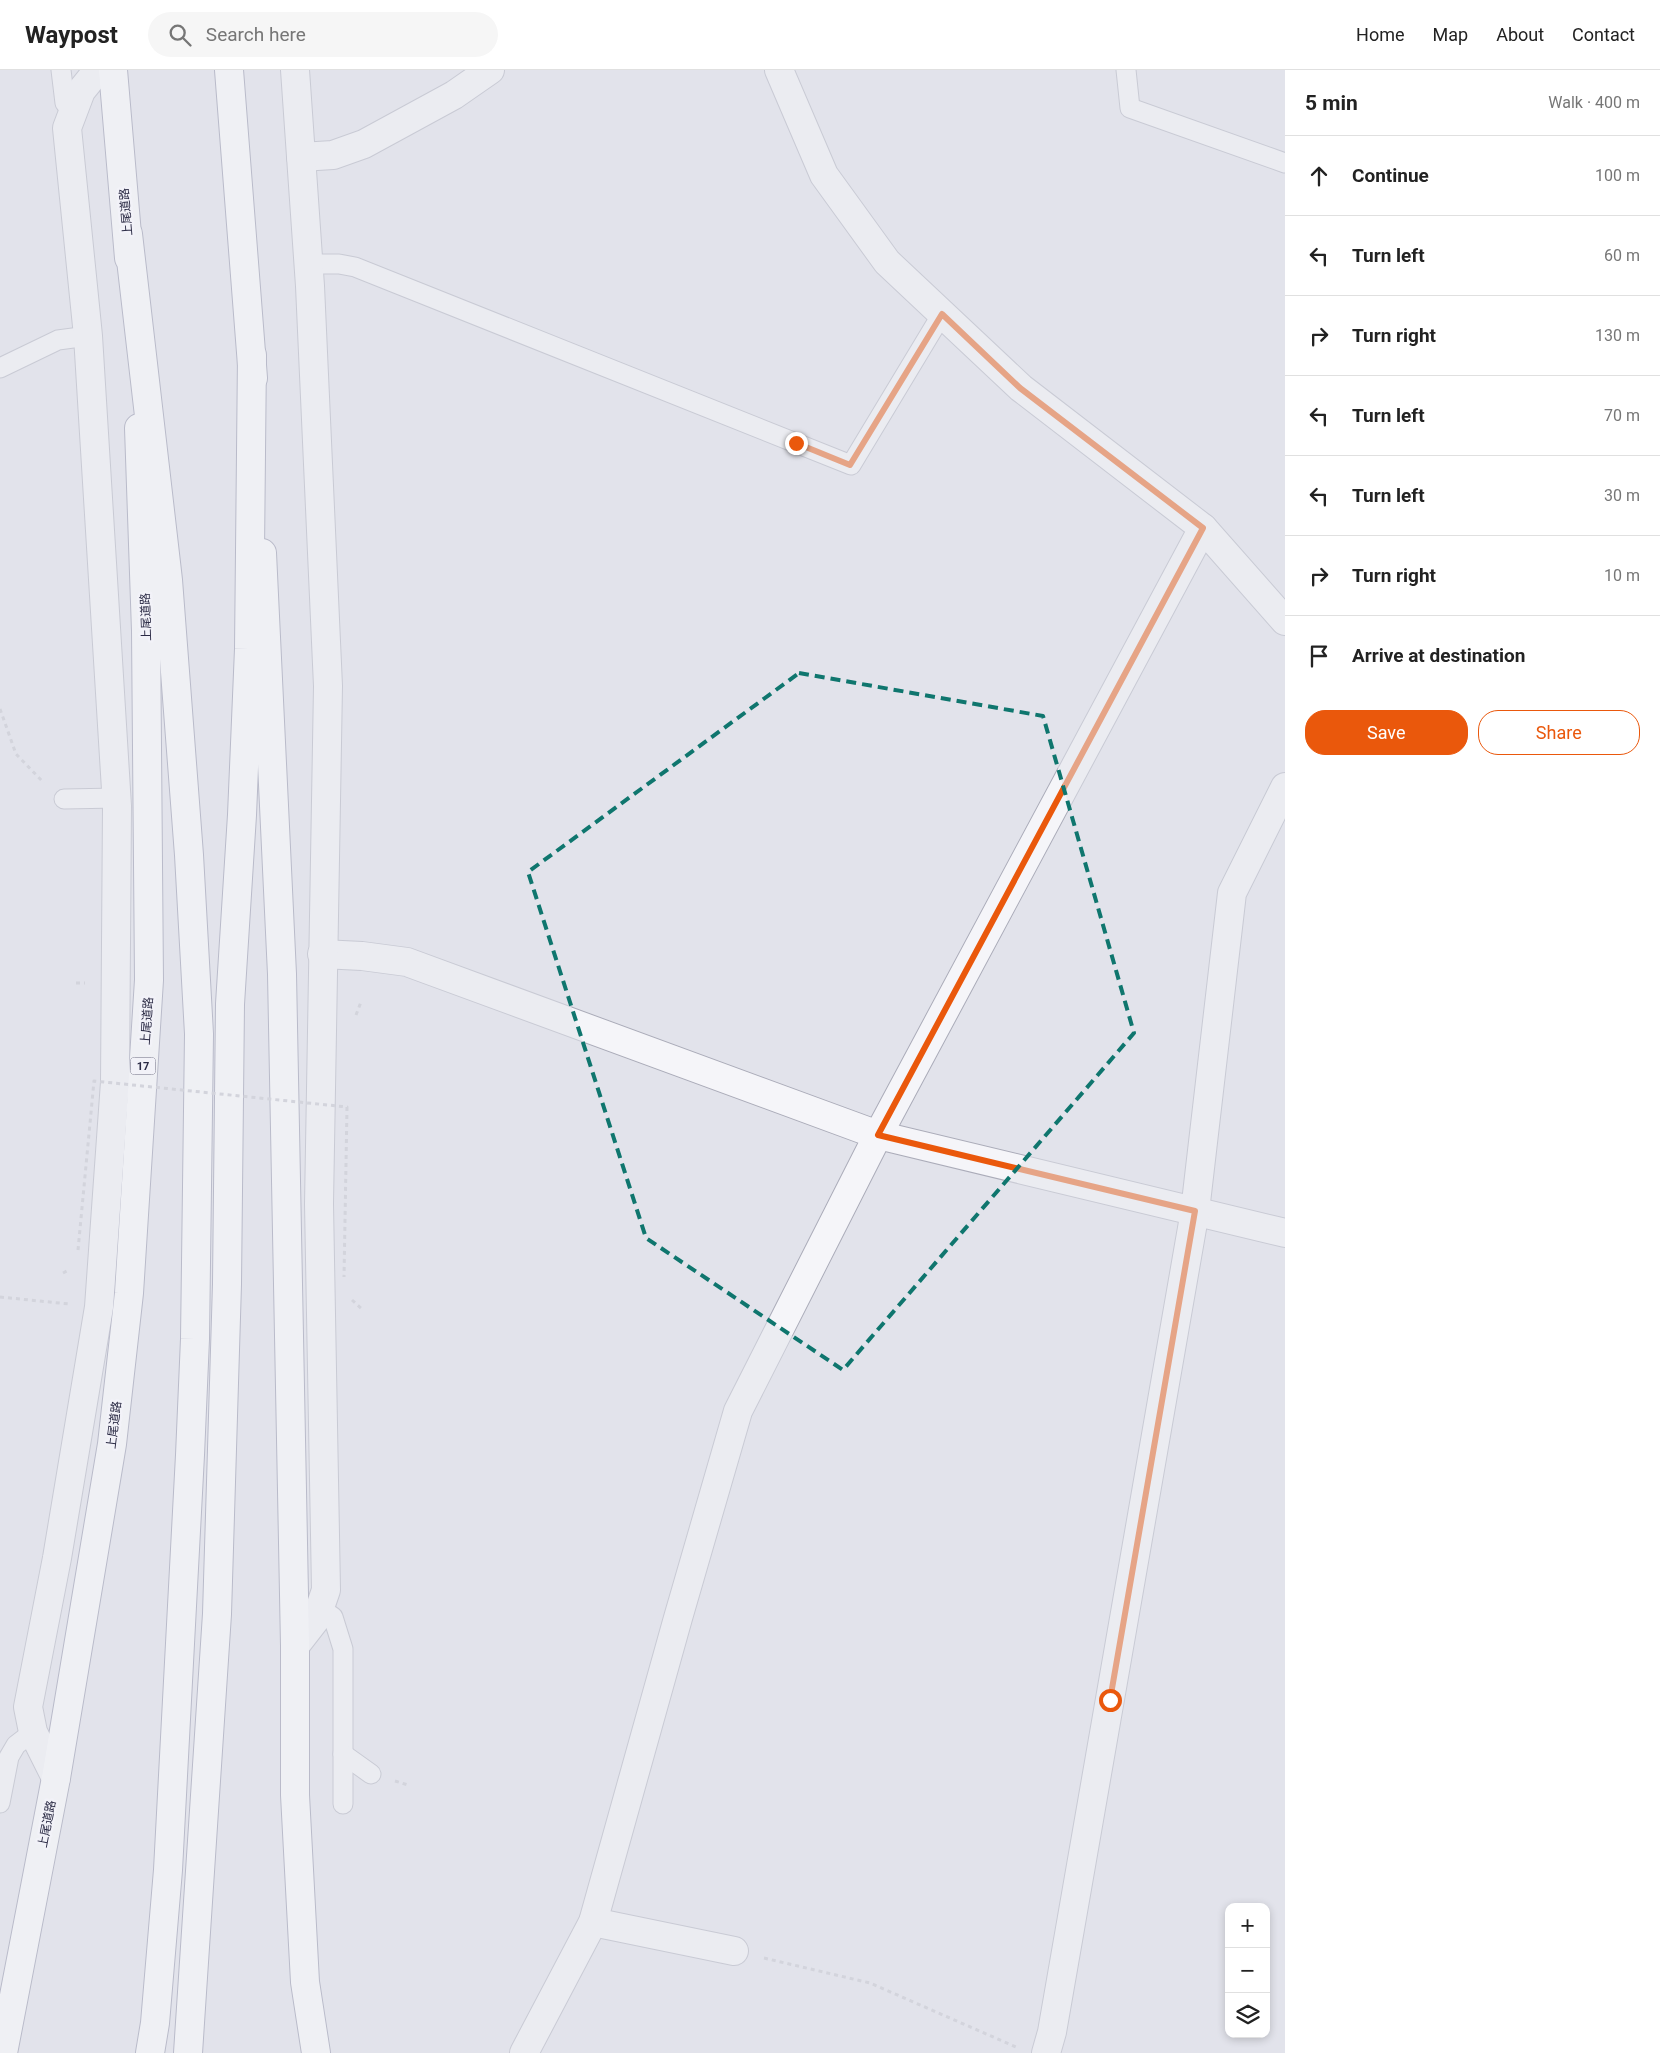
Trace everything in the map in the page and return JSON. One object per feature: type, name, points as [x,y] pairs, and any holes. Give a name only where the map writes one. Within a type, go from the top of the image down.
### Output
[{"type":"highway","name":"上尾道路","points":[[3,2053],[56,1778],[113,1435],[128,1293],[150,980],[146,631],[140,442],[128,234],[113,70]]},
{"type":"highway","points":[[229,70],[252,355],[282,974],[295,1646],[296,1795],[305,1982],[316,2053]]},
{"type":"highway","points":[[128,234],[168,580],[189,855],[199,1034],[195,1338],[190,1455],[168,1870],[155,2022],[150,2053]]},
{"type":"highway","points":[[188,2053],[218,1614],[227,1284],[230,1004],[242,815],[249,649],[252,355]]},
{"type":"street","points":[[56,1778],[33,1732],[28,1707],[57,1558],[99,1307],[114,1082],[117,798],[88,336],[67,128],[81,91],[98,70]]},
{"type":"street","points":[[295,70],[308,264],[328,686],[319,1204],[326,1590],[316,1619],[295,1646]]},
{"type":"street","points":[[301,157],[333,155],[364,144],[454,95],[490,70]]},
{"type":"street","points":[[779,70],[824,174],[887,262],[1020,388],[1203,528],[1285,621]]},
{"type":"street","points":[[524,2053],[593,1922],[738,1411],[878,1135],[1203,528]]},
{"type":"street","points":[[1033,2051],[1052,2032],[1195,1211],[1232,893],[1285,788]]},
{"type":"street","points":[[322,954],[362,956],[408,962],[878,1135],[1285,1233]]},
{"type":"street","points":[[593,1922],[734,1950]]},
{"type":"lane","points":[[61,70],[66,103],[73,112]]},
{"type":"lane","points":[[1126,70],[1130,108],[1285,163]]},
{"type":"lane","points":[[308,264],[339,264],[355,267],[850,465],[942,314]]},
{"type":"lane","points":[[0,368],[58,340],[88,336]]},
{"type":"lane","points":[[64,799],[117,798]]},
{"type":"lane","points":[[320,1608],[333,1617],[343,1649],[343,1804]]},
{"type":"lane","points":[[0,1803],[10,1757],[16,1745],[33,1732]]},
{"type":"lane","points":[[343,1754],[371,1774]]},
{"type":"path","points":[[0,709],[16,754],[49,789],[64,799]]},
{"type":"path","points":[[78,1250],[94,1081],[347,1107],[344,1277]]},
{"type":"path","points":[[0,1298],[99,1307]]},
{"type":"path","points":[[734,1950],[870,1983],[1033,2051]]},
{"type":"highlighted area","points":[[799,673],[1043,716],[1134,1033],[843,1370],[646,1238],[528,872]]},
{"type":"route","points":[[796,443],[850,465],[942,314],[1020,388],[1203,528],[878,1135],[1195,1211],[1110,1700]]}]
